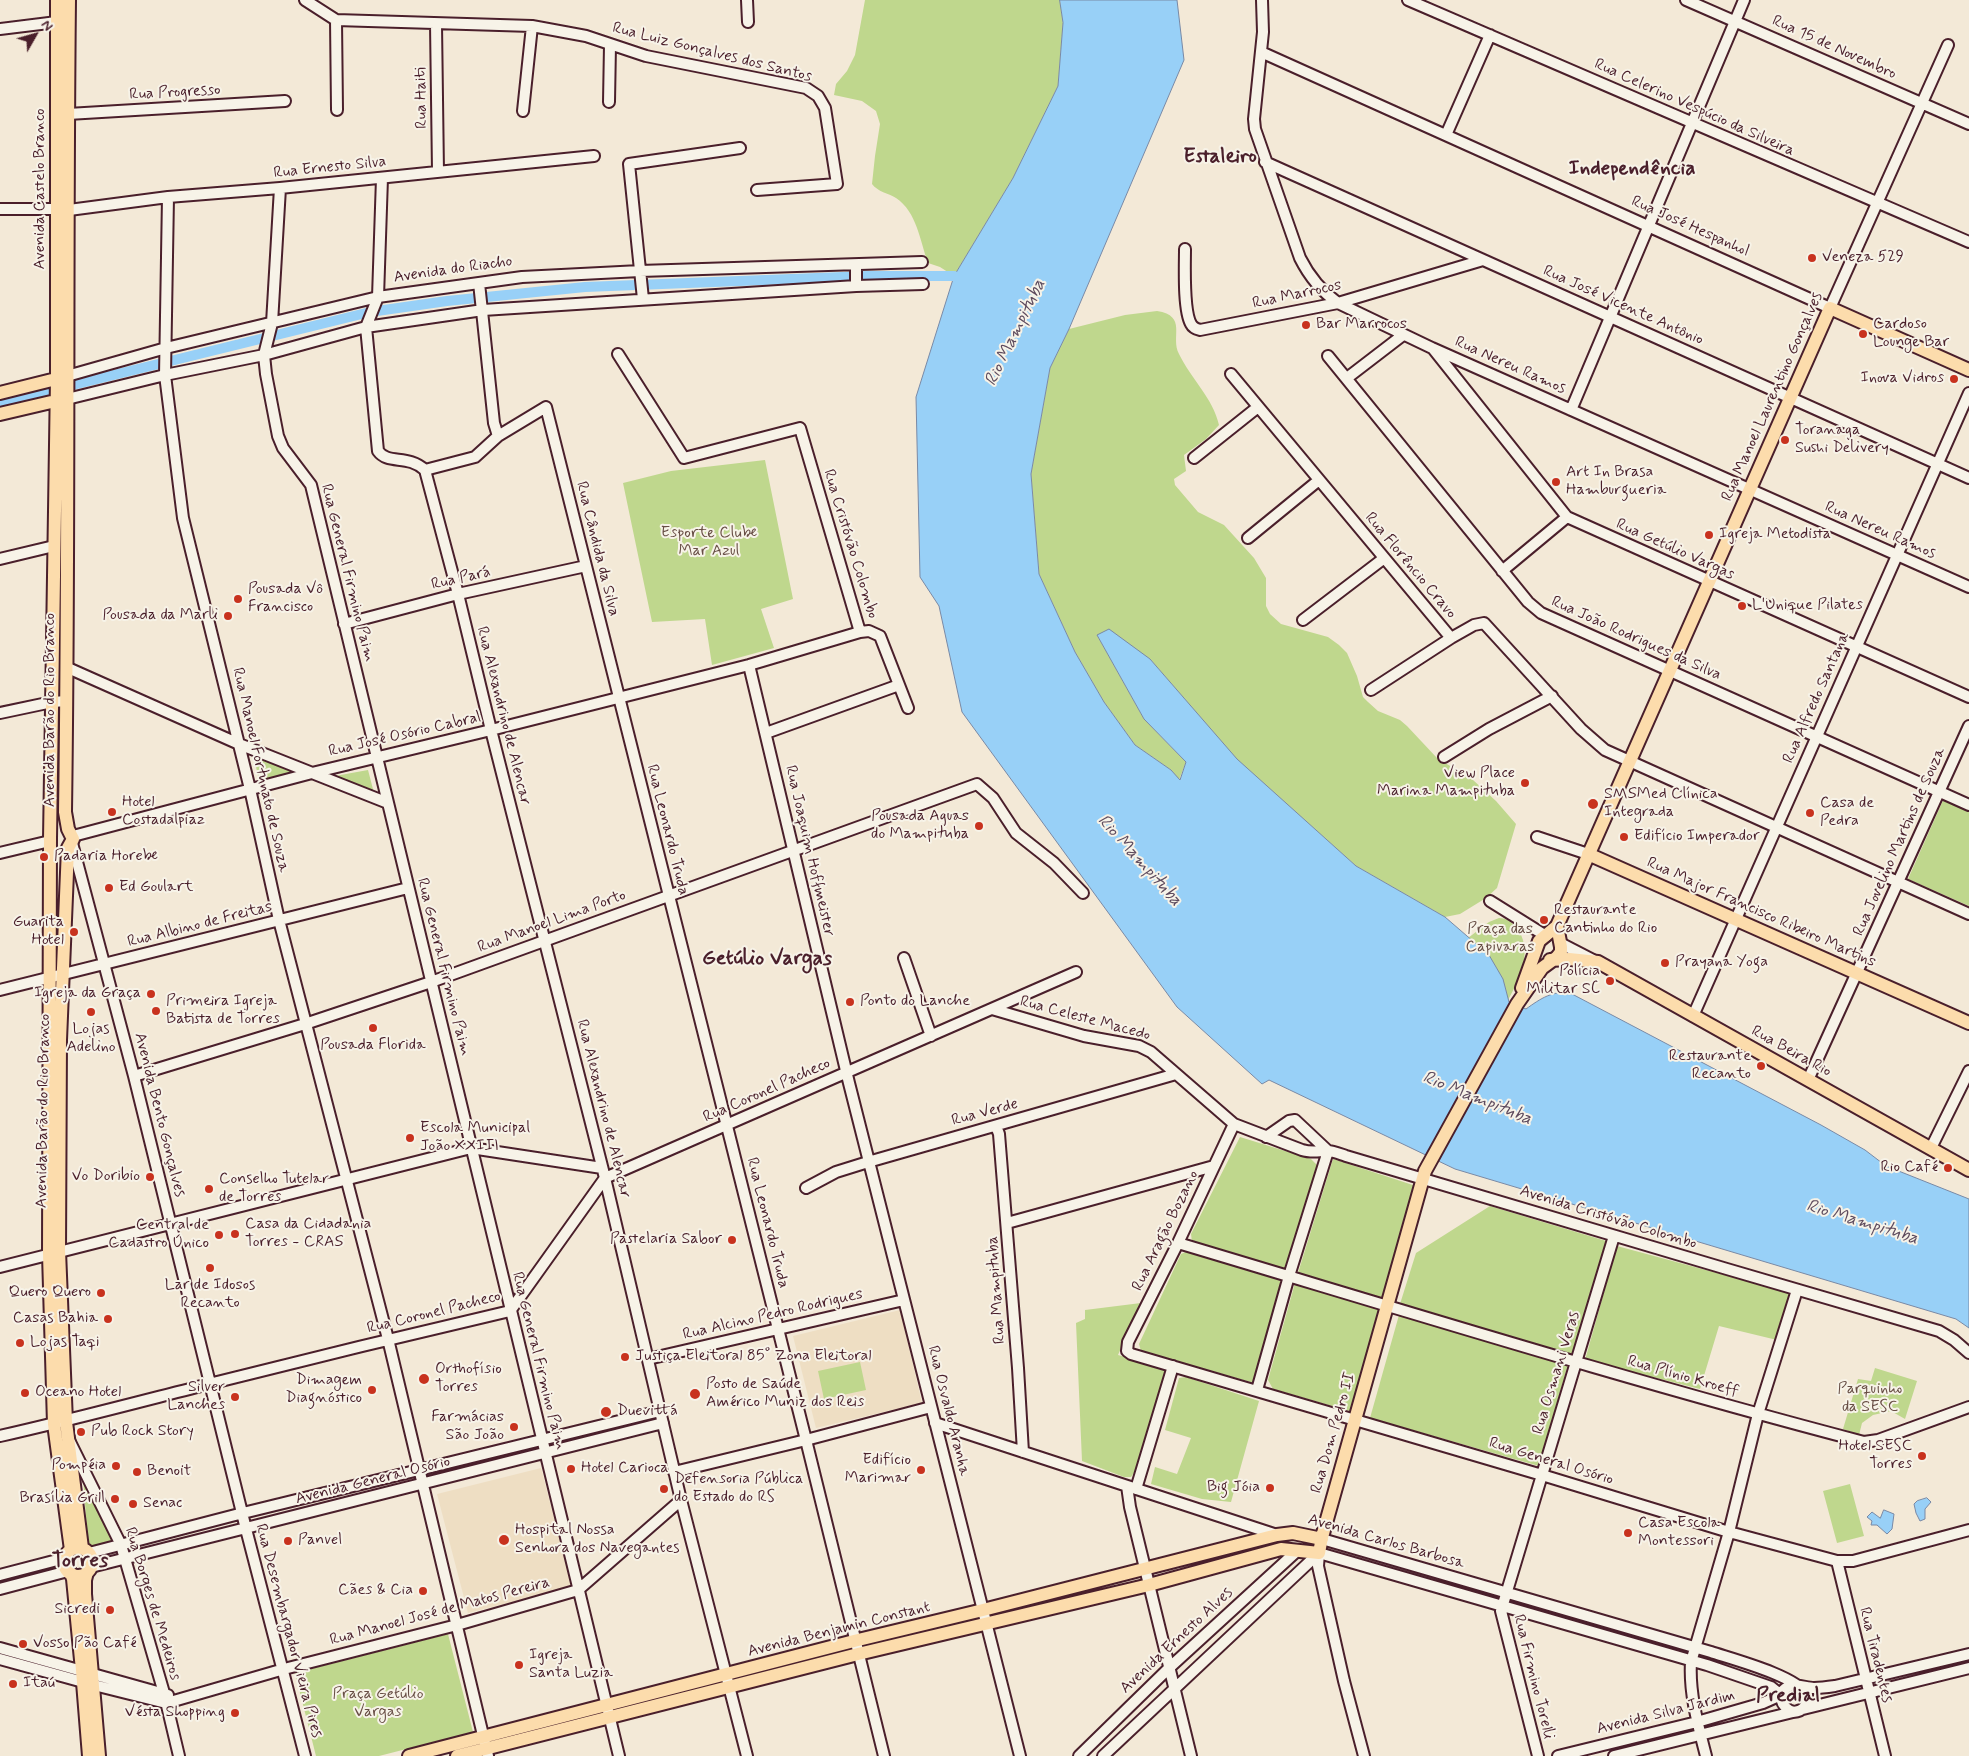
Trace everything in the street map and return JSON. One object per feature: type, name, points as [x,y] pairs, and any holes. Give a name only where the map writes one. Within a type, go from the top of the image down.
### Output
[{"type":"main road","name":"Avenida Castelo Branco","points":[[57,0],[63,210],[62,389]]},
{"type":"main road","name":"Avenida Castelo Branco","points":[[63,210],[68,114],[69,0]]},
{"type":"main road","name":"Rua José Hespanhol","points":[[1830,308],[1969,370]]},
{"type":"main road","name":"Rua Manoel Laurentino Gonçalves","points":[[1517,1004],[1537,947],[1541,939],[1557,926],[1830,308]]},
{"type":"main road","name":"Avenida do Riacho","points":[[0,393],[62,389]]},
{"type":"main road","name":"Avenida do Riacho","points":[[0,414],[62,389]]},
{"type":"main road","name":"Avenida Barão do Rio Branco","points":[[62,389],[54,546],[50,978],[54,1252],[60,1423],[77,1552]]},
{"type":"main road","name":"Avenida Barão do Rio Branco","points":[[54,1252],[60,1040],[70,839],[65,812],[68,668],[62,389]]},
{"type":"main road","points":[[62,827],[70,839],[58,850],[50,841],[57,828],[62,827]]},
{"type":"main road","name":"Rua Major Francisco Ribeiro Martins","points":[[1588,854],[1969,1023]]},
{"type":"main road","points":[[1517,1004],[1542,968],[1561,952],[1557,926]]},
{"type":"main road","name":"Rua Beira Rio","points":[[1546,936],[1554,936],[1560,943]]},
{"type":"main road","points":[[1537,947],[1541,957],[1551,960]]},
{"type":"main road","name":"Rua Beira Rio","points":[[1551,960],[1569,959],[1598,962],[1969,1170]]},
{"type":"main road","name":"Rua Dom Pedro II","points":[[1320,1546],[1425,1169],[1517,1004]]},
{"type":"main road","name":"Avenida Barão do Rio Branco","points":[[60,1423],[69,1439],[77,1552]]},
{"type":"main road","name":"Avenida Carlos Barbosa","points":[[1277,1535],[1292,1533],[1320,1546]]},
{"type":"main road","name":"Avenida Benjamin Constant","points":[[728,1681],[854,1641],[1145,1570],[1277,1535]]},
{"type":"main road","points":[[1200,1571],[1210,1563],[1271,1548],[1283,1543],[1320,1546]]},
{"type":"main road","name":"Avenida Benjamin Constant","points":[[457,1756],[607,1712],[728,1681],[858,1654],[987,1624],[1149,1585],[1281,1549],[1298,1550],[1320,1546]]},
{"type":"main road","points":[[89,1756],[88,1677],[85,1580],[92,1560],[77,1552],[66,1567],[75,1595],[88,1677],[99,1756]]},
{"type":"main road","points":[[69,1572],[77,1575],[89,1570]]},
{"type":"main road","name":"Avenida Benjamin Constant","points":[[408,1756],[486,1748]]},
{"type":"street","points":[[305,0],[336,20],[337,110]]},
{"type":"street","points":[[748,0],[748,22]]},
{"type":"street","name":"Rua Nereu Ramos","points":[[1262,0],[1264,18],[1254,119],[1257,138],[1295,246],[1306,269],[1324,292],[1338,303],[1402,335],[1969,587]]},
{"type":"street","name":"Rua Celerino Vespúcio da Silveira","points":[[1408,0],[1876,204],[1969,242]]},
{"type":"street","name":"Rua 15 de Novembro","points":[[1686,0],[1969,124]]},
{"type":"street","points":[[1571,410],[1744,0]]},
{"type":"street","name":"Rua Luiz Gonçalves dos Santos","points":[[336,20],[532,26],[586,36],[610,46],[646,56],[806,88],[814,92],[825,108],[837,184],[757,190]]},
{"type":"street","points":[[0,29],[57,22]]},
{"type":"street","name":"Rua Haiti","points":[[436,24],[438,172]]},
{"type":"street","points":[[523,111],[532,26]]},
{"type":"street","points":[[1446,135],[1490,35]]},
{"type":"street","name":"Rua Manoel Laurentino Gonçalves","points":[[1830,308],[1948,45]]},
{"type":"street","points":[[609,102],[610,46]]},
{"type":"street","name":"Rua José Hespanhol","points":[[1261,52],[1830,308]]},
{"type":"street","name":"Rua Progresso","points":[[68,114],[285,101]]},
{"type":"street","points":[[643,299],[629,164],[740,148]]},
{"type":"street","name":"Rua Ernesto Silva","points":[[0,209],[63,210],[594,156]]},
{"type":"street","name":"Rua José Vicente Antônio","points":[[1265,162],[1969,478]]},
{"type":"street","points":[[382,178],[378,297],[366,327],[376,444],[382,456],[409,460],[417,463],[424,470],[475,457],[498,436],[494,423],[479,283]]},
{"type":"street","name":"Rua General Firmino Paim","points":[[280,188],[270,327],[265,350],[266,374],[278,436],[284,448],[311,485],[544,1453],[619,1756]]},
{"type":"street","name":"Rua Manoel Fortunato de Souza","points":[[168,198],[165,375],[183,518],[250,789],[279,920],[421,1470],[486,1748]]},
{"type":"street","name":"Rua Marrocos","points":[[1185,249],[1187,310],[1190,323],[1194,328],[1206,329],[1338,303],[1483,260]]},
{"type":"street","name":"Avenida do Riacho","points":[[62,389],[166,348],[270,327],[378,297],[522,278],[640,271],[922,262]]},
{"type":"street","points":[[856,264],[856,286]]},
{"type":"street","name":"Avenida do Riacho","points":[[62,389],[165,375],[366,327],[483,310],[856,286],[923,284]]},
{"type":"street","points":[[1347,378],[1402,335]]},
{"type":"street","name":"Rua Getúlio Vargas","points":[[1432,348],[1567,517],[1969,697]]},
{"type":"street","name":"Rua Cristóvão Colombo","points":[[618,354],[684,458],[800,428],[860,632],[869,631],[880,636],[908,708]]},
{"type":"street","name":"Rua João Rodrigues da Silva","points":[[1328,356],[1528,602],[1541,614],[1969,805]]},
{"type":"street","name":"Rua Florêncio Cravo","points":[[1231,374],[1383,559],[1451,638],[1474,625],[1484,623],[1598,745],[1629,762],[1969,914]]},
{"type":"street","name":"Rua Alfredo Santana","points":[[1693,1016],[1969,393]]},
{"type":"street","name":"Rua Cândida da Silva","points":[[498,436],[546,407],[618,698]]},
{"type":"street","points":[[1194,458],[1258,407]]},
{"type":"street","name":"Rua Alexandrino de Alencar","points":[[424,470],[458,594],[490,730],[605,1178],[674,1472],[747,1756]]},
{"type":"street","points":[[1248,538],[1319,480]]},
{"type":"street","points":[[1502,570],[1567,517]]},
{"type":"street","points":[[0,559],[54,546]]},
{"type":"street","points":[[1303,620],[1383,559]]},
{"type":"street","name":"Rua Pará","points":[[344,624],[458,594],[586,566]]},
{"type":"street","name":"Rua José Osório Cabral","points":[[70,839],[312,773],[749,665],[860,632]]},
{"type":"street","points":[[1371,690],[1451,638]]},
{"type":"street","name":"Rua Joaquim Hoffmeister","points":[[749,665],[846,1073]]},
{"type":"street","points":[[68,668],[83,673],[239,744],[388,803]]},
{"type":"street","points":[[766,733],[899,685]]},
{"type":"street","points":[[1444,757],[1488,730],[1552,696]]},
{"type":"street","name":"Rua Leonardo Truda","points":[[618,698],[727,1125],[884,1756]]},
{"type":"street","points":[[0,713],[52,702],[67,701]]},
{"type":"street","name":"Rua Jovelino Martins de Souza","points":[[1808,1080],[1858,974],[1969,726]]},
{"type":"street","name":"Rua Manoel Lima Porto","points":[[134,1076],[305,1024],[431,982],[977,784],[993,798],[1016,833],[1054,863],[1083,893]]},
{"type":"street","name":"Rua Major Francisco Ribeiro Martins","points":[[1537,837],[1588,854]]},
{"type":"street","name":"Avenida Bento Gonçalves","points":[[70,839],[134,1076],[243,1513]]},
{"type":"street","points":[[0,853],[50,841]]},
{"type":"street","name":"Rua Albino de Freitas","points":[[0,990],[408,888]]},
{"type":"street","name":"Rua Beira Rio","points":[[1490,900],[1546,936]]},
{"type":"street","points":[[1525,922],[1537,947]]},
{"type":"street","name":"Rua Beira Rio","points":[[1560,943],[1598,962]]},
{"type":"street","points":[[904,958],[931,1036]]},
{"type":"street","name":"Rua Coronel Pacheco","points":[[0,1436],[60,1423],[210,1383],[388,1339],[510,1311],[605,1178],[1076,972]]},
{"type":"street","name":"Rua Celeste Macedo","points":[[992,1009],[1084,1036],[1138,1046],[1151,1052],[1234,1124]]},
{"type":"street","points":[[1931,1148],[1969,1071]]},
{"type":"street","name":"Rua Osvaldo Aranha","points":[[846,1073],[1020,1756]]},
{"type":"street","name":"Rua Verde","points":[[806,1188],[836,1172],[868,1162],[1176,1074]]},
{"type":"street","points":[[1257,1390],[1289,1276],[1328,1151],[1295,1120],[1289,1121],[1266,1137]]},
{"type":"street","name":"Avenida Cristóvão Colombo","points":[[1234,1124],[1307,1152],[1328,1151],[1939,1331],[1954,1340],[1969,1354]]},
{"type":"street","name":"Rua Aragão Bozano","points":[[1127,1351],[1128,1342],[1178,1243],[1234,1124]]},
{"type":"street","name":"Rua Mampituba","points":[[996,1126],[999,1134],[1007,1223],[1023,1452]]},
{"type":"street","points":[[0,1267],[471,1148],[602,1168]]},
{"type":"street","points":[[1007,1223],[1214,1166]]},
{"type":"street","name":"Rua Osmani Veras","points":[[1502,1604],[1614,1236]]},
{"type":"street","name":"Rua Plínio Kroeff","points":[[1178,1243],[1576,1362],[1864,1442],[1878,1440],[1969,1407]]},
{"type":"street","points":[[1706,1756],[1697,1722],[1690,1678],[1691,1662],[1729,1532],[1758,1414],[1797,1290]]},
{"type":"street","name":"Rua Alcino Pedro Rodrigues","points":[[648,1359],[904,1300]]},
{"type":"street","name":"Rua General Osório","points":[[1127,1351],[1131,1354],[1729,1532],[1837,1562],[1853,1561],[1969,1530]]},
{"type":"street","points":[[1174,1366],[1132,1487],[1130,1507],[1191,1756]]},
{"type":"street","points":[[674,1472],[931,1407]]},
{"type":"street","name":"Avenida General Osório","points":[[0,1575],[77,1552],[121,1545],[243,1513],[660,1411]]},
{"type":"street","name":"Avenida General Osório","points":[[89,1570],[125,1558],[663,1423]]},
{"type":"street","name":"Avenida Carlos Barbosa","points":[[935,1423],[1277,1535]]},
{"type":"street","name":"Rua Borges de Medeiros","points":[[69,1439],[121,1545],[165,1698],[179,1756]]},
{"type":"street","name":"Rua Manoel José de Matos Pereira","points":[[88,1677],[178,1700],[284,1669],[457,1625],[578,1590],[681,1500]]},
{"type":"street","name":"Rua Desembargador Vieira Pires","points":[[243,1513],[305,1756]]},
{"type":"street","name":"Avenida Carlos Barbosa","points":[[1320,1546],[1505,1593],[1771,1673],[1800,1687]]},
{"type":"street","name":"Avenida Carlos Barbosa","points":[[1320,1546],[1502,1604],[1691,1662],[1707,1665],[1771,1687],[1781,1696]]},
{"type":"street","name":"Avenida Ernesto Alves","points":[[1103,1756],[1320,1546]]},
{"type":"street","name":"Rua Dom Pedro II","points":[[1320,1546],[1318,1566],[1344,1681],[1364,1756]]},
{"type":"street","name":"Avenida Ernesto Alves","points":[[1079,1756],[1169,1668],[1298,1550]]},
{"type":"street","name":"Rua Tiradentes","points":[[1837,1562],[1885,1756]]},
{"type":"street","points":[[0,1589],[69,1572]]},
{"type":"street","name":"Rua Firmino Torelli","points":[[1502,1604],[1501,1610],[1538,1756]]},
{"type":"street","points":[[0,1648],[88,1677]]},
{"type":"street","name":"Avenida Silva Jardim","points":[[1558,1756],[1763,1704],[1781,1696],[1788,1687],[1822,1688],[1969,1654]]},
{"type":"street","points":[[0,1659],[88,1677]]},
{"type":"street","name":"Avenida Silva Jardim","points":[[1614,1756],[1969,1668]]},
{"type":"street","points":[[1781,1696],[1784,1707],[1798,1711],[1806,1705],[1807,1694],[1800,1687]]},
{"type":"shaded area","points":[[900,1310],[922,1403],[816,1428],[793,1336]]},
{"type":"shaded area","name":"Hospital Nossa Senhora dos Navegantes","points":[[541,1468],[572,1587],[468,1613],[437,1494]]},
{"type":"green space","points":[[865,0],[1060,0],[1063,23],[1058,86],[1013,178],[954,276],[940,267],[928,263],[917,228],[909,211],[896,198],[880,191],[872,184],[880,124],[876,111],[862,101],[834,95],[836,84],[847,71],[855,55]]},
{"type":"green space","points":[[1157,311],[1172,317],[1175,322],[1179,354],[1207,397],[1219,425],[1206,439],[1184,455],[1186,471],[1174,479],[1175,485],[1198,512],[1224,525],[1254,558],[1266,578],[1266,606],[1270,614],[1281,624],[1328,637],[1339,645],[1347,653],[1357,676],[1363,697],[1378,711],[1400,720],[1437,758],[1473,780],[1496,801],[1516,824],[1497,888],[1486,898],[1460,914],[1445,917],[1356,866],[1237,760],[1150,659],[1097,635],[1144,719],[1186,762],[1179,780],[1171,770],[1135,745],[1104,702],[1075,652],[1039,574],[1031,474],[1050,368],[1069,329],[1125,315]]},
{"type":"green space","name":"Esporte Clube Mar Azul","points":[[765,460],[793,599],[761,609],[774,648],[712,665],[705,619],[652,622],[623,483],[671,471]]},
{"type":"green space","points":[[253,754],[295,772],[259,780]]},
{"type":"green space","points":[[368,770],[374,793],[335,776]]},
{"type":"green space","points":[[1945,796],[1969,807],[1969,906],[1908,879]]},
{"type":"green space","name":"Praça das Capivaras","points":[[1499,918],[1511,922],[1516,927],[1524,945],[1525,954],[1521,973],[1508,1000],[1499,972],[1489,958],[1468,938],[1489,922]]},
{"type":"green space","points":[[1240,1137],[1311,1159],[1318,1166],[1288,1270],[1192,1242],[1191,1234]]},
{"type":"green space","points":[[1333,1159],[1419,1187],[1384,1300],[1298,1273]]},
{"type":"green space","points":[[1490,1206],[1606,1241],[1574,1355],[1400,1304],[1416,1253]]},
{"type":"green space","points":[[1617,1246],[1791,1293],[1777,1340],[1719,1326],[1700,1389],[1585,1360]]},
{"type":"green space","points":[[1188,1251],[1285,1280],[1254,1383],[1141,1351],[1139,1344],[1181,1254]]},
{"type":"green space","points":[[1295,1283],[1383,1308],[1353,1412],[1273,1389],[1268,1380]]},
{"type":"green space","points":[[1141,1303],[1118,1355],[1166,1368],[1170,1375],[1136,1470],[1131,1477],[1124,1477],[1082,1461],[1076,1323],[1085,1319],[1085,1310]]},
{"type":"green space","points":[[1399,1315],[1568,1364],[1539,1466],[1370,1418]]},
{"type":"green space","points":[[860,1362],[866,1390],[824,1399],[818,1371]]},
{"type":"green space","name":"Parquinho da SESC","points":[[1875,1368],[1917,1381],[1905,1419],[1891,1411],[1873,1415],[1862,1423],[1859,1435],[1843,1429],[1858,1379],[1871,1381]]},
{"type":"green space","points":[[1186,1377],[1259,1401],[1231,1502],[1202,1499],[1151,1484],[1155,1467],[1177,1474],[1191,1438],[1165,1430],[1179,1378]]},
{"type":"green space","points":[[83,1477],[115,1541],[94,1548],[88,1542]]},
{"type":"green space","points":[[1850,1484],[1864,1536],[1837,1543],[1823,1491]]},
{"type":"green space","name":"Praça Getúlio Vargas","points":[[448,1634],[473,1732],[379,1756],[316,1756],[295,1673]]},
{"type":"water","name":"Rio Mampituba","points":[[1060,0],[1177,0],[1184,60],[1069,329],[1050,368],[1031,474],[1039,574],[1075,652],[1104,702],[1135,745],[1171,770],[1180,780],[1186,762],[1144,719],[1097,635],[1109,629],[1150,659],[1237,759],[1356,866],[1445,917],[1489,955],[1503,979],[1509,1002],[1526,1009],[1553,994],[1572,994],[1821,1125],[1865,1150],[1886,1166],[1969,1199],[1969,1328],[1956,1319],[1455,1169],[1269,1080],[1262,1084],[1177,1007],[962,712],[939,606],[920,577],[916,397],[954,276],[1013,178],[1058,86],[1063,23]]},
{"type":"water","points":[[1927,1498],[1931,1502],[1925,1509],[1925,1519],[1920,1521],[1914,1504]]},
{"type":"water","points":[[1884,1510],[1894,1514],[1892,1529],[1887,1534],[1877,1525],[1871,1525],[1872,1521],[1867,1517],[1872,1512],[1880,1518]]},
{"type":"waterway","points":[[0,403],[370,312],[447,301],[585,287],[868,276],[954,276]]},
{"type":"place","name":"Veneza 529","points":[[1812,258]]},
{"type":"place","name":"Bar Marrocos","points":[[1306,325]]},
{"type":"place","name":"Cardoso Lounge Bar","points":[[1863,334]]},
{"type":"place","name":"Inova Vidros","points":[[1954,379]]},
{"type":"place","name":"Toranaga Sushi Delivery","points":[[1785,440]]},
{"type":"place","name":"Art In Brasa Hamburgueria","points":[[1556,482]]},
{"type":"place","name":"Igreja Metodista","points":[[1709,535]]},
{"type":"place","name":"Pousada Vô Francisco","points":[[238,599]]},
{"type":"place","name":"L'Unique Pilates","points":[[1742,606]]},
{"type":"place","name":"Pousada da Marli","points":[[228,616]]},
{"type":"place","name":"View Place Marina Mampituba","points":[[1525,783]]},
{"type":"place","name":"SMSMed Clínica Integrada","points":[[1593,804]]},
{"type":"place","name":"Hotel Costadalpiaz","points":[[112,812]]},
{"type":"place","name":"Casa de Pedra","points":[[1810,813]]},
{"type":"place","name":"Pousada Aguas do Mampituba","points":[[979,826]]},
{"type":"place","name":"Edifício Imperador","points":[[1624,837]]},
{"type":"place","name":"Padaria Horebe","points":[[44,857]]},
{"type":"place","name":"Ed Goulart","points":[[109,888]]},
{"type":"place","name":"Restaurante Cantinho do Rio","points":[[1544,920]]},
{"type":"place","name":"Guarita Hotel","points":[[74,932]]},
{"type":"place","name":"Prayana Yoga","points":[[1665,963]]},
{"type":"place","name":"Polícia Militar SC","points":[[1610,981]]},
{"type":"place","name":"Igreja da Graça","points":[[151,994]]},
{"type":"place","name":"Ponto do Lanche","points":[[850,1002]]},
{"type":"place","name":"Primeira Igreja Batista de Torres","points":[[156,1011]]},
{"type":"place","name":"Lojas Adelino","points":[[91,1012]]},
{"type":"place","name":"Pousada Florida","points":[[373,1028]]},
{"type":"place","name":"Restaurante Recanto","points":[[1761,1066]]},
{"type":"place","name":"Escola Municipal João XXIII","points":[[410,1138]]},
{"type":"place","name":"Rio Café","points":[[1948,1168]]},
{"type":"place","name":"Vo Doribio","points":[[150,1177]]},
{"type":"place","name":"Conselho Tutelar de Torres","points":[[209,1189]]},
{"type":"place","name":"Casa da Cidadania Torres - CRAS","points":[[235,1234]]},
{"type":"place","name":"Central de Cadastro Único","points":[[219,1235]]},
{"type":"place","name":"Pastelaria Sabor","points":[[732,1240]]},
{"type":"place","name":"Lar de Idosos Recanto","points":[[210,1268]]},
{"type":"place","name":"Quero Quero","points":[[101,1293]]},
{"type":"place","name":"Casas Bahia","points":[[108,1319]]},
{"type":"place","name":"Lojas Taqi","points":[[20,1343]]},
{"type":"place","name":"Justiça Eleitoral 85° Zona Eleitoral","points":[[625,1357]]},
{"type":"place","name":"Orthofísio Torres","points":[[424,1379]]},
{"type":"place","name":"Dimagem Diagnóstico","points":[[372,1390]]},
{"type":"place","name":"Oceano Hotel","points":[[25,1393]]},
{"type":"place","name":"Posto de Saúde Américo Muniz dos Reis","points":[[695,1394]]},
{"type":"place","name":"Silver Lanches","points":[[235,1397]]},
{"type":"place","name":"Duevittá","points":[[606,1412]]},
{"type":"place","name":"Farmácias São João","points":[[514,1427]]},
{"type":"place","name":"Pub Rock Story","points":[[81,1432]]},
{"type":"place","name":"Hotel SESC Torres","points":[[1922,1456]]},
{"type":"place","name":"Pompéia","points":[[116,1466]]},
{"type":"place","name":"Hotel Carioca","points":[[571,1469]]},
{"type":"place","name":"Edifício Marimar","points":[[921,1470]]},
{"type":"place","name":"Benoit","points":[[137,1472]]},
{"type":"place","name":"Big Jóia","points":[[1270,1488]]},
{"type":"place","name":"Defensoria Pública do Estado do RS","points":[[664,1489]]},
{"type":"place","name":"Brasília Grill","points":[[115,1499]]},
{"type":"place","name":"Senac","points":[[133,1504]]},
{"type":"place","name":"Casa Escola Montessori","points":[[1628,1533]]},
{"type":"place","name":"Hospital Nossa Senhora dos Navegantes","points":[[504,1540]]},
{"type":"place","name":"Panvel","points":[[288,1541]]},
{"type":"place","name":"Cães & Cia","points":[[423,1591]]},
{"type":"place","name":"Sicredi","points":[[110,1610]]},
{"type":"place","name":"Vosso Pão Café","points":[[23,1644]]},
{"type":"place","name":"Igreja Santa Luzia","points":[[519,1665]]},
{"type":"place","name":"Itaú","points":[[13,1684]]},
{"type":"place","name":"Vésta Shopping","points":[[235,1713]]},
{"type":"district","name":"Estaleiro","points":[[1220,158]]},
{"type":"district","name":"Independência","points":[[1632,170]]},
{"type":"district","name":"Getúlio Vargas","points":[[767,960]]},
{"type":"district","name":"Torres","points":[[80,1562]]},
{"type":"district","name":"Predial","points":[[1788,1697]]}]
